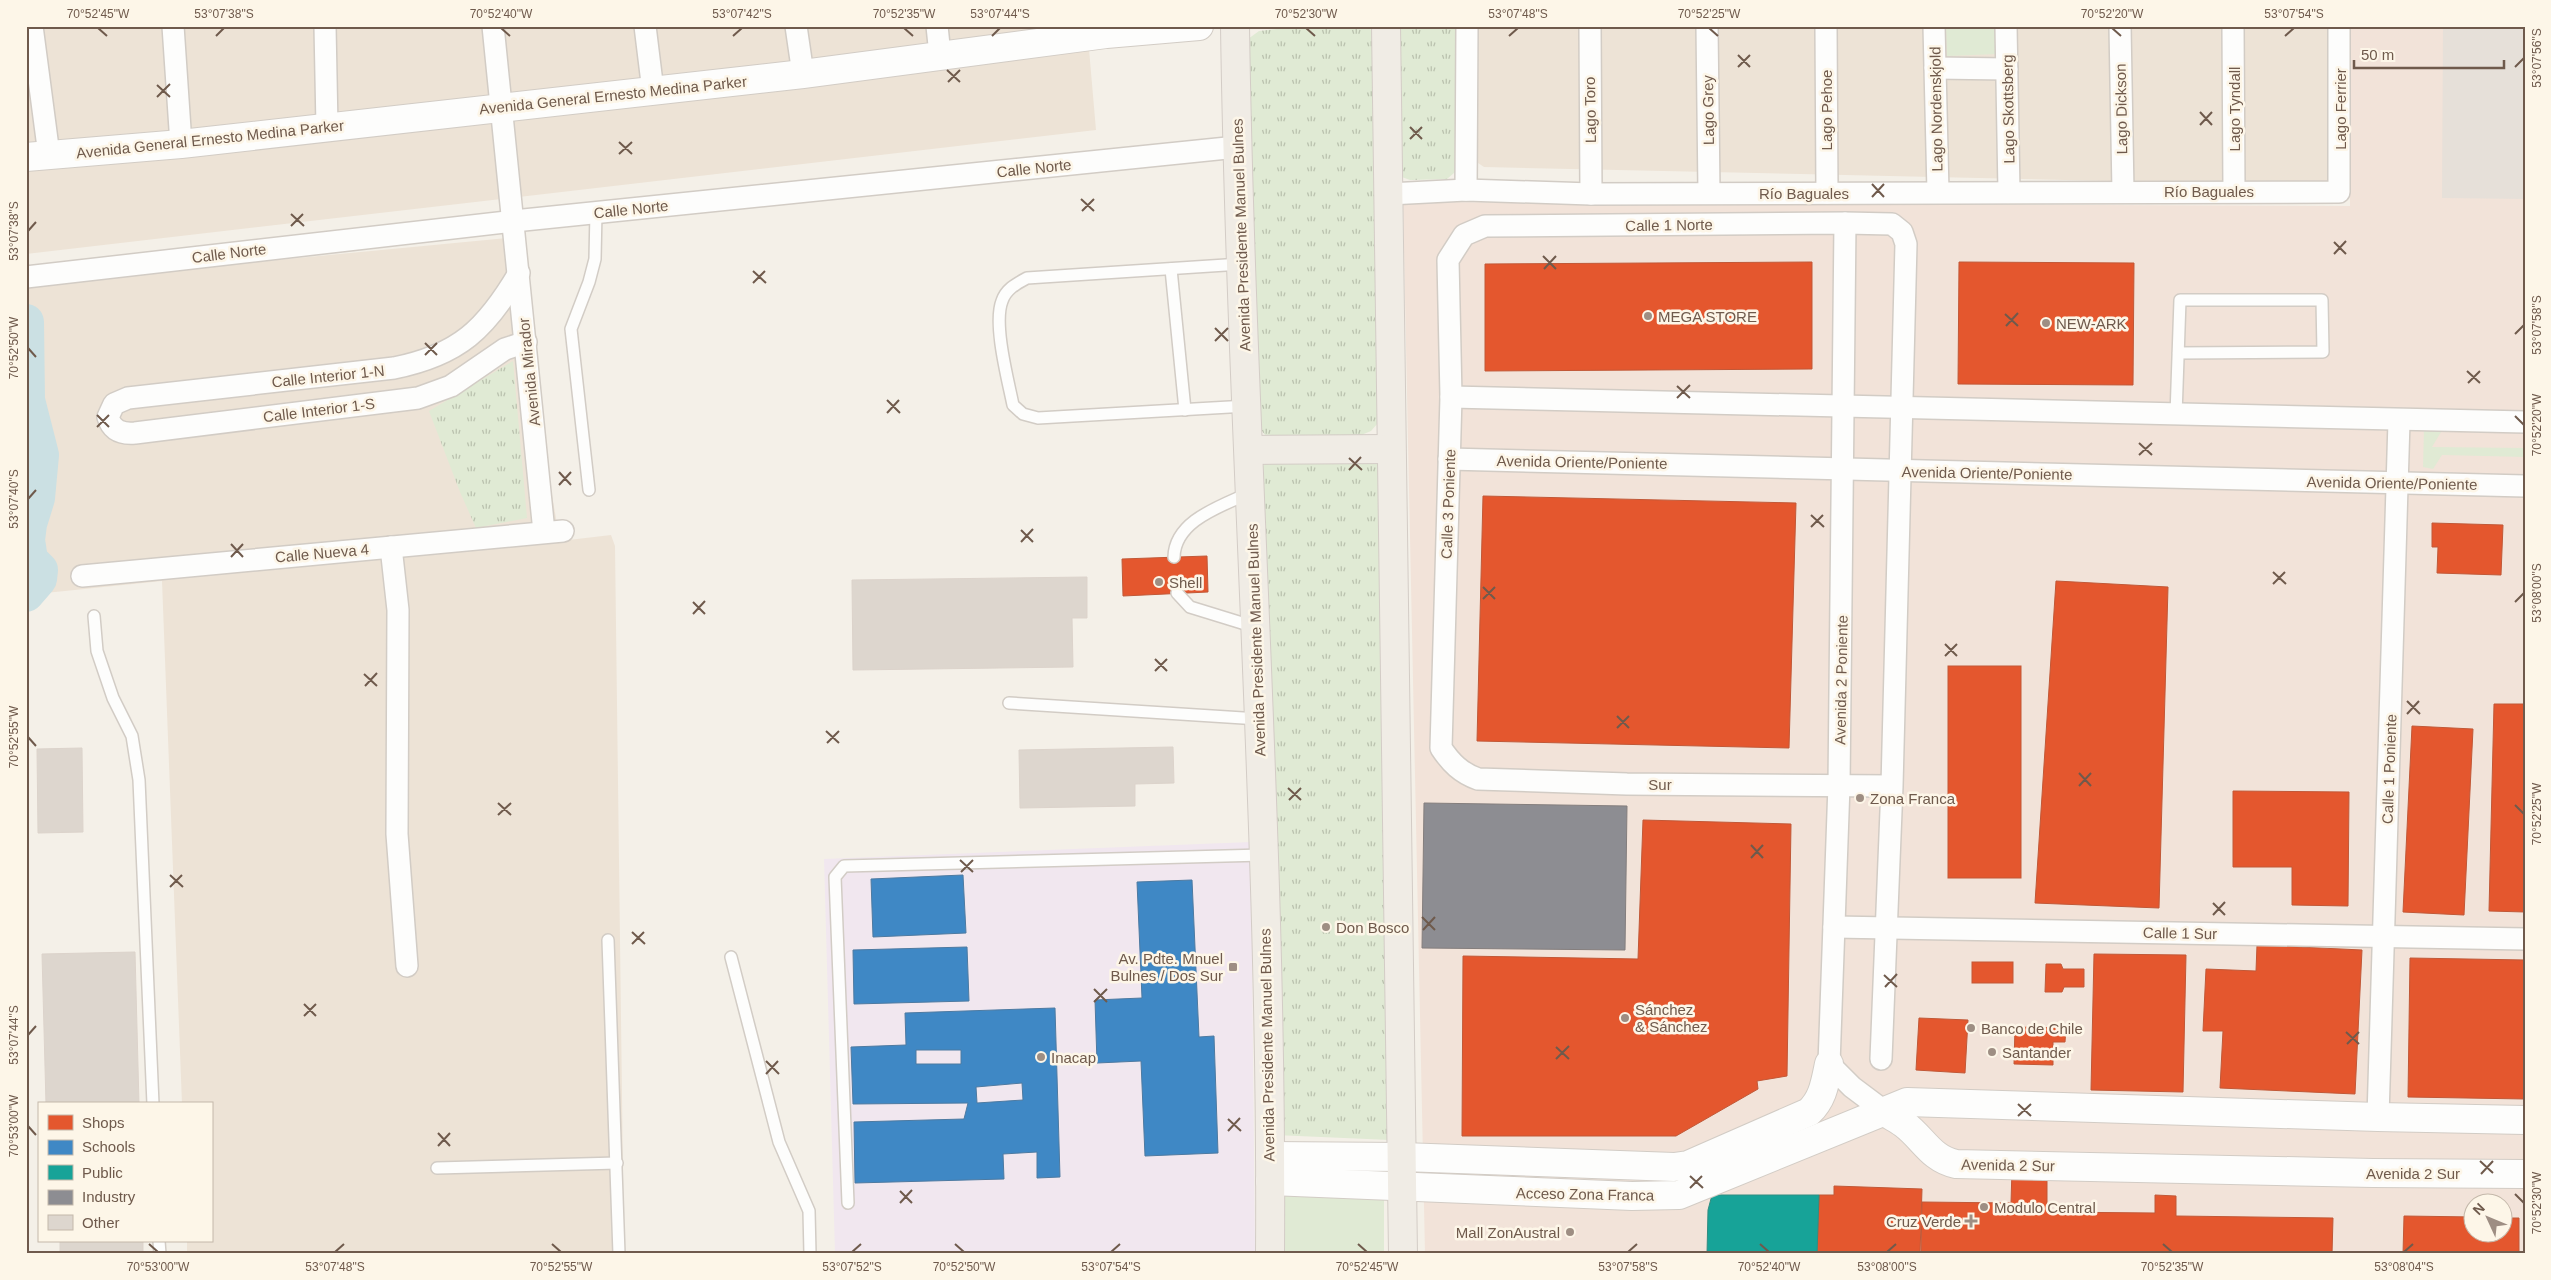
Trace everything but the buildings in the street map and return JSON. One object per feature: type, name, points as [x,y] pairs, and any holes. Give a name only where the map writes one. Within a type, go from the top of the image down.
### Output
[{"type":"main road","name":"Avenida Presidente Manuel Bulnes","points":[[1235,26],[1236,147],[1248,406],[1263,855],[1270,1168],[1270,1254]]},
{"type":"main road","points":[[1386,26],[1403,1254]]},
{"type":"main road","points":[[1249,450],[1392,449]]},
{"type":"street","points":[[32,26],[37,156]]},
{"type":"street","points":[[173,26],[181,144]]},
{"type":"street","points":[[325,26],[327,128]]},
{"type":"street","name":"Avenida Mirador","points":[[492,26],[526,342],[554,531]]},
{"type":"street","points":[[645,26],[653,91]]},
{"type":"street","points":[[796,26],[802,74]]},
{"type":"street","points":[[936,26],[940,55]]},
{"type":"street","name":"Avenida General Ernesto Medina Parker","points":[[37,156],[181,144],[802,74],[1106,30],[1199,26]]},
{"type":"street","points":[[1466,190],[1467,26]]},
{"type":"street","name":"Lago Toro","points":[[1590,26],[1591,194]]},
{"type":"street","name":"Lago Grey","points":[[1707,26],[1709,193]]},
{"type":"street","name":"Lago Pehoe","points":[[1826,26],[1826,193]]},
{"type":"street","name":"Lago Nordenskjold","points":[[1934,26],[1938,192]]},
{"type":"street","name":"Lago Skottsberg","points":[[2006,26],[2009,192]]},
{"type":"street","name":"Lago Dickson","points":[[2120,26],[2123,192]]},
{"type":"street","name":"Lago Tyndall","points":[[2233,26],[2234,191]]},
{"type":"street","name":"Lago Ferrier","points":[[2339,26],[2339,192]]},
{"type":"street","points":[[1935,68],[2007,69]]},
{"type":"street","name":"Calle Norte","points":[[26,277],[513,217],[596,212],[1236,147]]},
{"type":"street","name":"Río Baguales","points":[[1389,194],[1466,190],[1591,194],[2339,192]]},
{"type":"street","name":"Avenida 2 Poniente","points":[[1830,1064],[1839,785],[1844,469],[1845,223]]},
{"type":"street","name":"Calle 1 Norte","points":[[1448,260],[1464,236],[1484,226],[1892,224],[1902,232],[1906,244],[1900,408]]},
{"type":"street","name":"Calle 3 Poniente","points":[[1441,748],[1451,397],[1448,260]]},
{"type":"street","name":"Calle Interior 1-N","points":[[108,417],[114,404],[128,398],[394,368],[434,359],[460,344],[485,322],[519,273]]},
{"type":"street","name":"Calle Interior 1-S","points":[[108,417],[111,426],[118,432],[135,433],[418,398],[451,386],[505,349],[526,342]]},
{"type":"street","points":[[1451,397],[2399,421],[2525,422]]},
{"type":"street","points":[[1881,1059],[1892,786],[1900,408]]},
{"type":"street","name":"Calle 1 Poniente","points":[[2378,1117],[2399,421]]},
{"type":"street","name":"Avenida Oriente/Poniente","points":[[1449,459],[2525,486]]},
{"type":"street","name":"Calle Nueva 4","points":[[82,576],[554,531]]},
{"type":"street","points":[[391,546],[398,610],[397,834],[407,966]]},
{"type":"street","name":"Sur","points":[[1441,748],[1458,768],[1478,779],[1627,784],[1892,786]]},
{"type":"street","name":"Calle 1 Sur","points":[[1834,927],[2525,939]]},
{"type":"street","points":[[1830,1064],[1852,1087],[1884,1112],[1907,1102],[2525,1120]]},
{"type":"street","name":"Acceso Zona Franca","points":[[1270,1168],[1403,1157],[1674,1167],[1688,1165],[1809,1112],[1818,1103],[1823,1092],[1830,1064]]},
{"type":"street","name":"Acceso Zona Franca","points":[[1270,1168],[1402,1188],[1632,1196],[1680,1195],[1884,1112]]},
{"type":"street","name":"Avenida 2 Sur","points":[[1884,1112],[1903,1124],[1933,1154],[1944,1162],[1956,1164],[2522,1176]]},
{"type":"lane","points":[[589,490],[571,329],[589,282],[595,259],[596,212]]},
{"type":"lane","points":[[1242,264],[1027,278],[1011,286],[1002,300],[998,318],[1013,405],[1023,414],[1038,418],[1248,406]]},
{"type":"lane","points":[[1171,269],[1184,410]]},
{"type":"lane","points":[[2176,415],[2178,353],[2180,300],[2322,300],[2323,352],[2178,353]]},
{"type":"lane","points":[[1174,557],[1177,542],[1191,524],[1251,492]]},
{"type":"lane","points":[[1177,593],[1190,607],[1255,627]]},
{"type":"lane","points":[[94,616],[97,650],[113,698],[132,736],[139,780],[154,1102]]},
{"type":"lane","points":[[1009,703],[1259,719]]},
{"type":"lane","points":[[848,1203],[835,877],[844,866],[1263,855]]},
{"type":"lane","points":[[608,940],[619,1254]]},
{"type":"lane","points":[[732,957],[779,1142],[809,1211],[810,1254]]},
{"type":"lane","points":[[437,1168],[617,1163]]},
{"type":"shaded area","points":[[26,26],[1087,26],[1096,130],[26,254]]},
{"type":"shaded area","points":[[1475,26],[2332,26],[2334,186],[1484,167],[1475,161]]},
{"type":"shaded area","name":"Zona Franca","points":[[2349,26],[2525,26],[2525,1254],[1425,1254],[1403,202],[2350,206]]},
{"type":"shaded area","points":[[2443,26],[2525,26],[2525,199],[2442,198]]},
{"type":"shaded area","points":[[507,238],[560,541],[611,535],[615,546],[624,1254],[187,1254],[187,1242],[212,1242],[212,1102],[182,1102],[162,581],[26,595],[26,284]]},
{"type":"shaded area","name":"Inacap","points":[[1251,842],[1255,1254],[835,1254],[824,859]]},
{"type":"green space","points":[[1306,26],[1369,26],[1373,35],[1378,423],[1371,431],[1359,436],[1273,438],[1266,436],[1257,425],[1248,39],[1259,31]]},
{"type":"green space","points":[[1394,26],[1458,26],[1461,167],[1447,179],[1410,180],[1399,176]]},
{"type":"green space","points":[[1946,26],[1997,26],[1998,54],[1947,56]]},
{"type":"green space","points":[[513,361],[527,518],[476,528],[429,411]]},
{"type":"green space","points":[[2424,427],[2444,427],[2432,447],[2525,448],[2525,457],[2442,455],[2433,469],[2423,467]]},
{"type":"green space","points":[[1375,461],[1379,466],[1390,1140],[1275,1135],[1262,467],[1266,463]]},
{"type":"green space","points":[[1279,1195],[1384,1200],[1384,1254],[1281,1254]]},
{"type":"waterway","points":[[26,322],[27,400],[41,455],[37,498],[29,524],[27,540],[30,560],[40,570],[39,579],[26,594]]},
{"type":"place","name":"MEGA STORE","points":[[1648,316]]},
{"type":"place","name":"NEW-ARK","points":[[2046,323]]},
{"type":"place","name":"Shell","points":[[1159,582]]},
{"type":"place","name":"Zona Franca","points":[[1860,798]]},
{"type":"place","name":"Don Bosco","points":[[1326,927]]},
{"type":"place","name":"Av. Pdte. Mnuel Bulnes / Dos Sur","points":[[1233,967]]},
{"type":"place","name":"Sánchez & Sánchez","points":[[1625,1018]]},
{"type":"place","name":"Banco de Chile","points":[[1971,1028]]},
{"type":"place","name":"Santander","points":[[1992,1052]]},
{"type":"place","name":"Inacap","points":[[1041,1057]]},
{"type":"place","name":"Modulo Central","points":[[1984,1207]]},
{"type":"place","name":"Cruz Verde","points":[[1971,1221]]},
{"type":"place","name":"Mall ZonAustral","points":[[1570,1232]]}]
